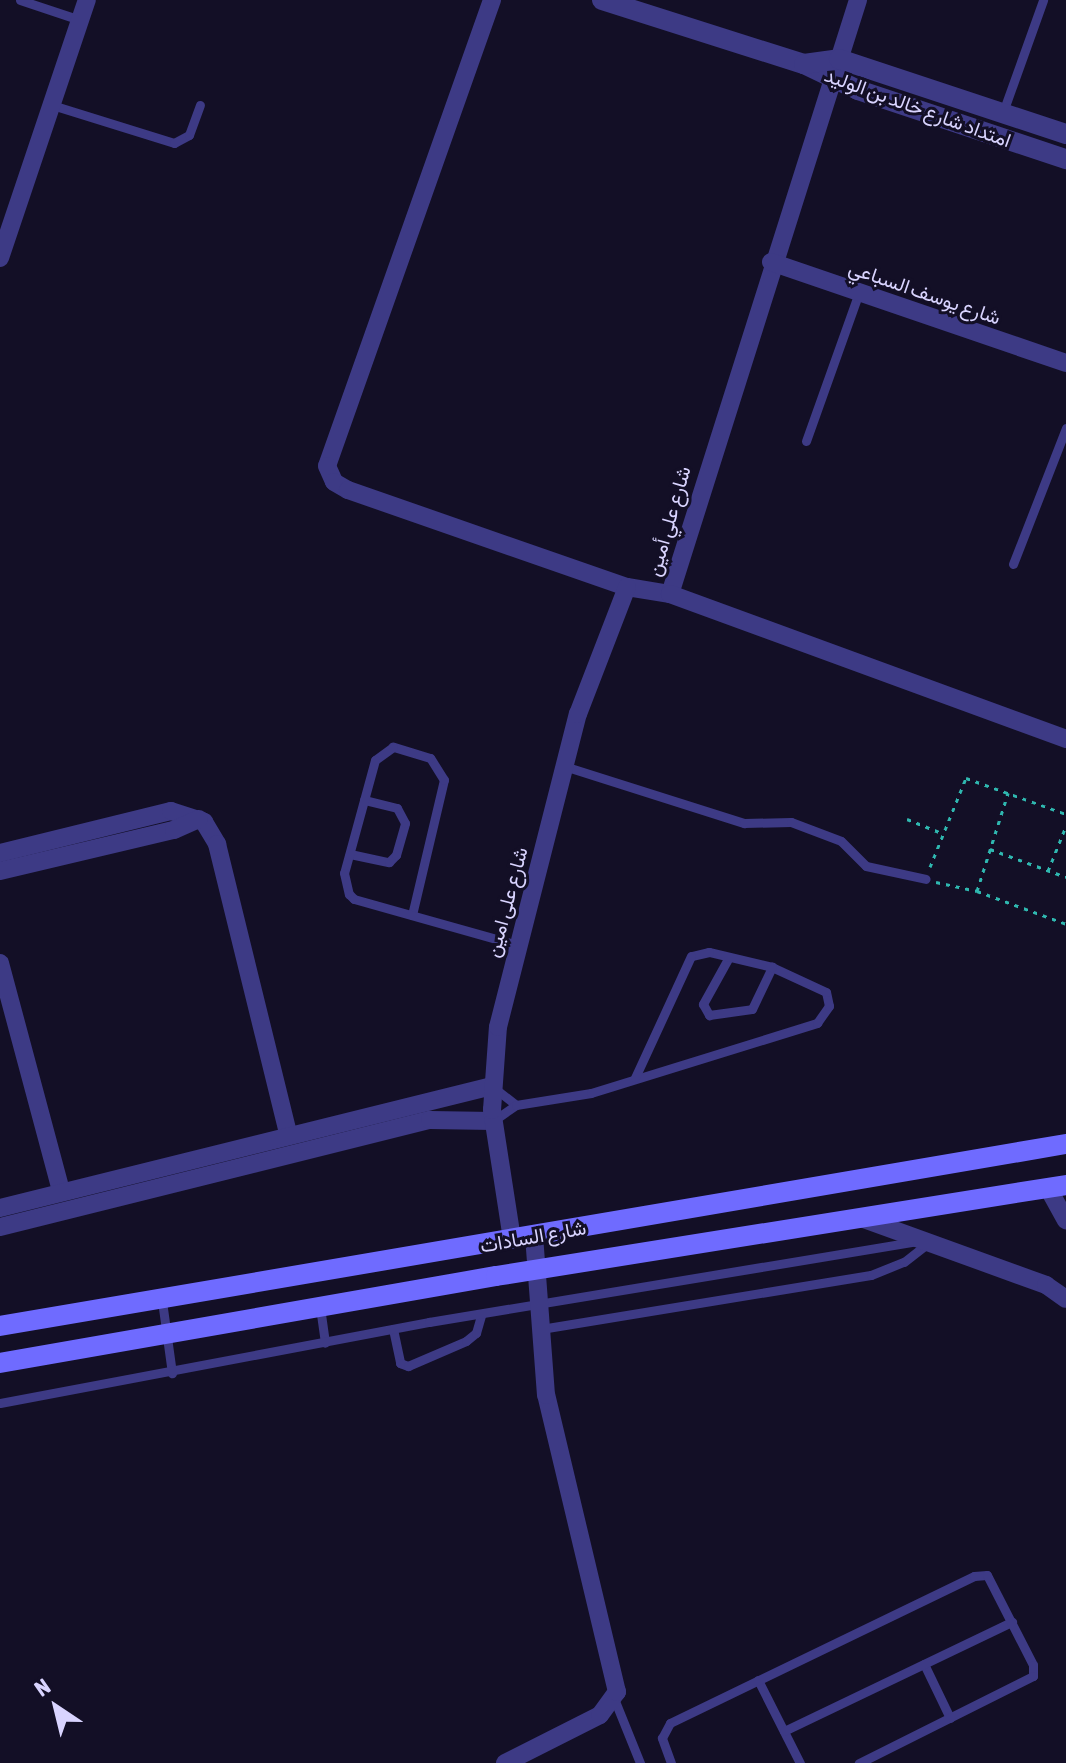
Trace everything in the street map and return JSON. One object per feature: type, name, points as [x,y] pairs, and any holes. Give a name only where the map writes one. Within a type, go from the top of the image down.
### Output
[{"type":"main road","name":"شارع السادات","points":[[0,1326],[162,1301],[1066,1144]]},
{"type":"main road","name":"شارع السادات","points":[[0,1363],[536,1269],[1057,1186]]},
{"type":"main road","points":[[474,1246],[479,1279]]},
{"type":"street","points":[[0,258],[8,211],[52,105],[87,0]]},
{"type":"street","points":[[492,0],[327,466],[334,482],[348,490],[627,587],[670,594]]},
{"type":"street","points":[[602,0],[804,64]]},
{"type":"street","name":"شارع علي أمين","points":[[858,0],[771,262],[670,594],[1066,739]]},
{"type":"street","name":"امتداد شارع خالد بن الوليد","points":[[804,64],[839,59],[1066,134]]},
{"type":"street","name":"امتداد شارع خالد بن الوليد","points":[[804,64],[832,80],[1066,159]]},
{"type":"street","name":"شارع يوسف السباعي","points":[[771,262],[1066,363]]},
{"type":"street","name":"شارع على امين","points":[[512,1239],[493,1121],[492,1086],[498,1027],[564,766],[627,587]]},
{"type":"street","points":[[0,853],[171,811],[199,819],[217,844],[288,1134]]},
{"type":"street","points":[[0,871],[174,830],[199,819]]},
{"type":"street","points":[[0,963],[61,1191]]},
{"type":"street","points":[[0,1227],[198,1167],[288,1134],[492,1086]]},
{"type":"street","points":[[0,1208],[61,1191],[430,1120],[493,1121]]},
{"type":"street","points":[[1057,1186],[1066,1220]]},
{"type":"street","points":[[859,1217],[930,1240],[1046,1285],[1066,1299]]},
{"type":"street","points":[[505,1763],[590,1721],[615,1701],[616,1679],[575,1535],[549,1410],[539,1330],[534,1235]]},
{"type":"lane","points":[[20,0],[80,20]]},
{"type":"lane","points":[[1003,112],[1043,0]]},
{"type":"lane","points":[[52,105],[174,143],[189,135],[200,105]]},
{"type":"lane","points":[[806,441],[859,292]]},
{"type":"lane","points":[[1013,564],[1066,428]]},
{"type":"lane","points":[[412,915],[444,780],[440,767],[430,758],[387,748],[375,760],[364,800],[344,880],[349,894],[412,915],[518,945]]},
{"type":"lane","points":[[564,766],[744,823],[791,822],[841,841],[866,866],[926,879]]},
{"type":"lane","points":[[350,854],[389,862],[396,855],[405,823],[397,808],[364,800]]},
{"type":"lane","points":[[493,1121],[516,1105],[551,1102],[635,1078],[823,1019],[829,1006],[821,987],[772,967],[699,952],[683,964],[635,1078]]},
{"type":"lane","points":[[729,957],[703,1004],[709,1015],[752,1009],[772,967]]},
{"type":"lane","points":[[492,1086],[516,1105]]},
{"type":"lane","points":[[0,1403],[393,1329],[930,1240]]},
{"type":"lane","points":[[539,1330],[871,1275],[904,1262],[930,1240]]},
{"type":"lane","points":[[162,1301],[172,1373]]},
{"type":"lane","points":[[320,1307],[325,1343]]},
{"type":"lane","points":[[393,1329],[400,1363],[408,1366],[472,1338],[481,1315]]},
{"type":"lane","points":[[671,1763],[662,1738],[670,1723],[980,1573],[992,1579],[1033,1665],[1033,1676],[859,1763]]},
{"type":"lane","points":[[784,1731],[1012,1622]]},
{"type":"lane","points":[[924,1664],[950,1718]]},
{"type":"lane","points":[[758,1680],[800,1763]]},
{"type":"lane","points":[[615,1701],[639,1760],[626,1763]]},
{"type":"path","points":[[1066,814],[966,778],[926,879],[977,891],[1066,924]]},
{"type":"path","points":[[977,891],[1008,793]]},
{"type":"path","points":[[907,819],[942,833]]},
{"type":"path","points":[[1048,871],[1066,826]]},
{"type":"path","points":[[990,849],[1066,877]]}]
